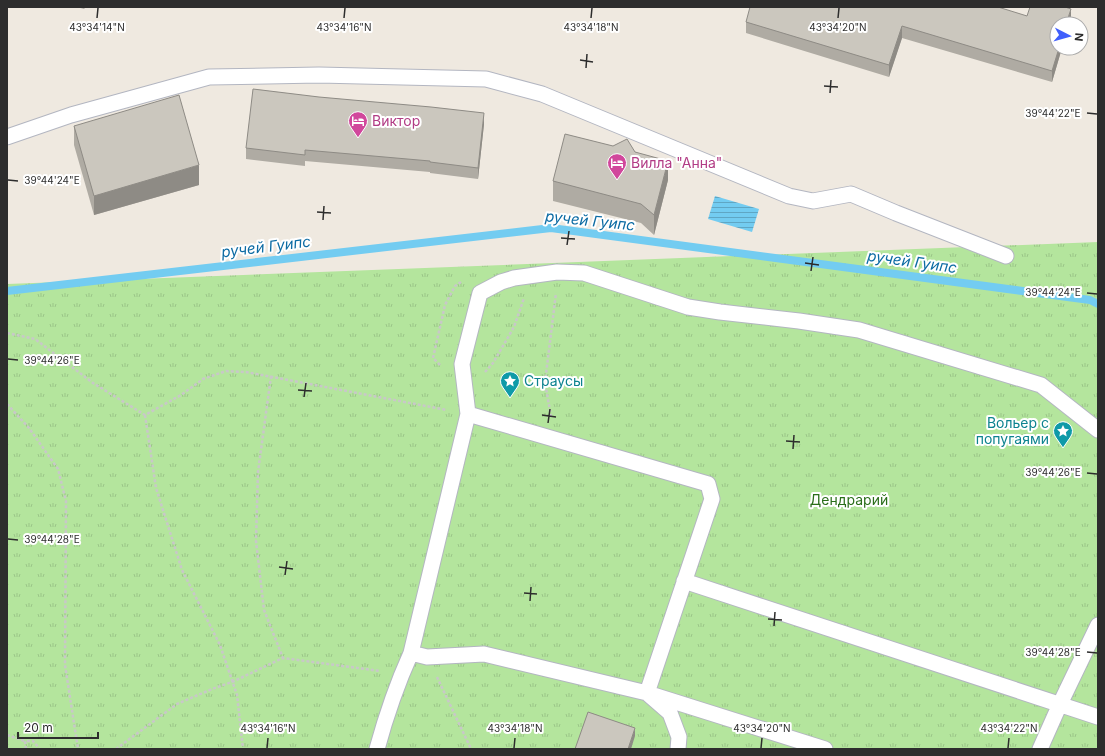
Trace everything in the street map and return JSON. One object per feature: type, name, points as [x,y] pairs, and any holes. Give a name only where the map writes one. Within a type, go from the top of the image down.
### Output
[{"type":"lane","points":[[7,137],[72,115],[209,77],[319,75],[486,79],[542,94],[789,196],[813,201],[851,194],[1006,256]]},
{"type":"lane","points":[[377,749],[402,673],[411,653],[468,414],[462,364],[480,293],[501,282],[514,278],[557,272],[584,273],[688,307],[859,330],[1041,385],[1098,430]]},
{"type":"lane","points":[[468,414],[708,484],[712,498],[647,693]]},
{"type":"lane","points":[[684,581],[1098,717]]},
{"type":"lane","points":[[1040,749],[1098,625]]},
{"type":"lane","points":[[411,653],[427,657],[484,654],[647,693],[825,749]]},
{"type":"lane","points":[[647,693],[670,713],[679,738],[678,749]]},
{"type":"path","points":[[554,439],[545,382],[556,300],[557,272]]},
{"type":"path","points":[[465,392],[493,363],[514,327],[532,276]]},
{"type":"path","points":[[442,369],[438,362],[433,358],[445,305],[455,286],[464,280]]},
{"type":"path","points":[[7,333],[35,339],[93,383],[145,415],[156,488],[182,570],[220,645],[237,695],[243,749]]},
{"type":"path","points":[[145,415],[181,395],[203,379],[226,371],[246,372],[271,376],[468,414]]},
{"type":"path","points":[[271,376],[258,472],[256,541],[264,610],[283,658]]},
{"type":"path","points":[[7,404],[29,428],[58,469],[66,501],[65,665],[78,749]]},
{"type":"path","points":[[427,657],[471,749]]},
{"type":"path","points":[[116,749],[177,704],[232,682],[283,658],[402,673]]},
{"type":"path","points":[[7,735],[33,741],[40,749]]},
{"type":"path","points":[[25,740],[26,749]]},
{"type":"green space","name":"Дендрарий","points":[[1098,242],[1098,749],[7,749],[7,284]]},
{"type":"water","points":[[715,196],[759,209],[752,232],[708,219]]},
{"type":"building","points":[[750,7],[998,7],[1027,16],[1030,7],[1065,7],[1071,9],[1069,16],[1049,16],[1049,56],[1057,56],[1052,71],[902,26],[889,65],[746,22]]},
{"type":"building","points":[[253,89],[484,113],[478,168],[430,161],[305,150],[305,155],[246,148]]},
{"type":"building","points":[[179,95],[199,165],[94,196],[74,126]]},
{"type":"building","points":[[565,134],[613,146],[627,139],[635,152],[668,161],[654,215],[641,204],[553,181]]},
{"type":"building","points":[[588,712],[635,728],[628,749],[575,749]]},
{"type":"waterway","name":"ручей Гуипс","points":[[7,291],[551,228],[1090,300],[1098,304]]},
{"type":"place","name":"Виктор","points":[[358,138]]},
{"type":"place","name":"Вилла \"Анна\"","points":[[617,180]]},
{"type":"place","name":"Страусы","points":[[510,398]]},
{"type":"place","name":"Вольер с попугаями","points":[[1063,448]]}]
